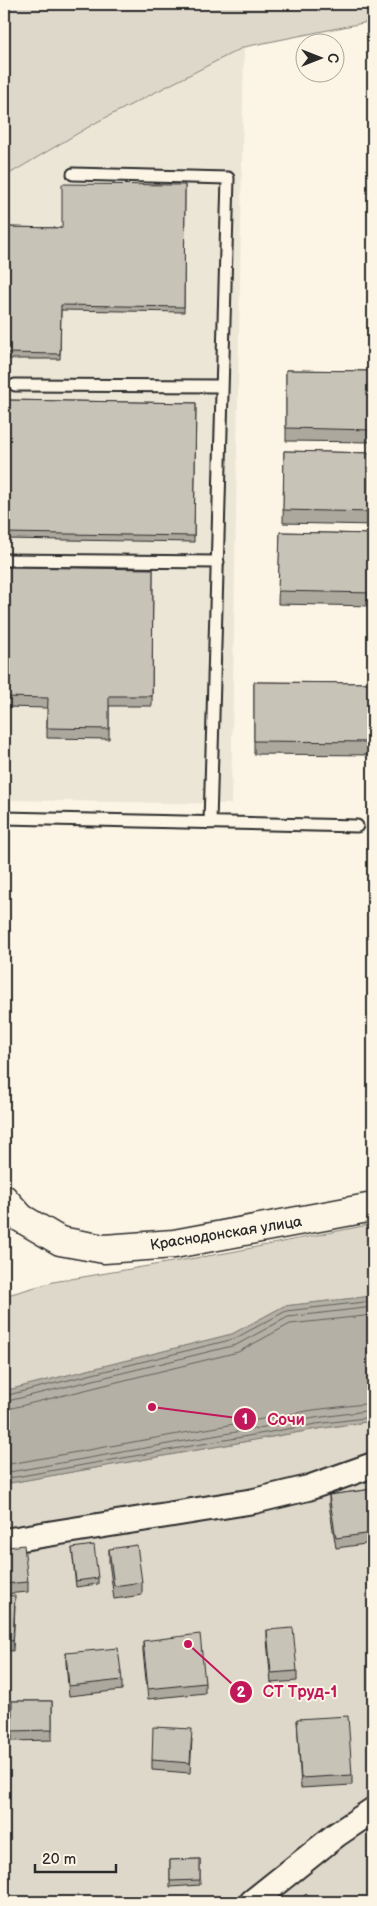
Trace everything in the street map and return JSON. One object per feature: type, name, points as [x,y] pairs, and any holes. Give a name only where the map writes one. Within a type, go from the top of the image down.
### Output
[{"type":"street","name":"Краснодонская улица","points":[[4,1199],[21,1218],[60,1241],[104,1249],[174,1244],[373,1207]]},
{"type":"street","points":[[4,1540],[254,1501],[308,1488],[373,1466]]},
{"type":"street","points":[[252,1902],[336,1835],[373,1810]]},
{"type":"lane","points":[[73,174],[228,178],[210,823]]},
{"type":"lane","points":[[15,385],[222,386]]},
{"type":"lane","points":[[4,560],[218,562]]},
{"type":"lane","points":[[4,818],[357,826]]},
{"type":"shaded area","points":[[4,4],[373,4],[373,21],[318,32],[294,32],[294,37],[244,47],[97,122],[4,177]]},
{"type":"shaded area","points":[[244,47],[231,804],[4,800],[4,177],[97,122]]},
{"type":"shaded area","points":[[373,1224],[373,1296],[284,1306],[232,1334],[4,1391],[4,1296],[53,1282],[231,1252]]},
{"type":"shaded area","points":[[373,1421],[373,1902],[4,1902],[4,1484],[317,1429]]},
{"type":"water","points":[[373,1296],[373,1421],[317,1429],[4,1484],[4,1391],[232,1334],[284,1306]]},
{"type":"building","points":[[62,184],[185,185],[184,307],[61,305],[60,354],[4,353],[4,227],[62,228]]},
{"type":"building","points":[[286,370],[373,371],[373,430],[286,428]]},
{"type":"building","points":[[4,400],[196,403],[194,536],[4,533]]},
{"type":"building","points":[[284,451],[373,453],[373,512],[283,510]]},
{"type":"building","points":[[280,532],[373,534],[373,593],[278,591]]},
{"type":"building","points":[[4,567],[153,569],[152,696],[109,696],[109,729],[47,728],[48,698],[4,697]]},
{"type":"building","points":[[254,682],[373,683],[373,742],[254,741]]},
{"type":"building","points":[[373,1489],[373,1533],[336,1538],[329,1495]]},
{"type":"building","points":[[8,1540],[9,1547],[24,1545],[28,1582],[4,1584],[4,1541]]},
{"type":"building","points":[[94,1545],[98,1578],[76,1581],[72,1548]]},
{"type":"building","points":[[137,1545],[142,1582],[114,1586],[109,1549]]},
{"type":"building","points":[[4,1595],[15,1596],[13,1641],[4,1640]]},
{"type":"building","points":[[293,1628],[297,1671],[271,1673],[267,1630]]},
{"type":"building","points":[[200,1634],[205,1683],[148,1689],[143,1641]]},
{"type":"building","points":[[118,1648],[122,1680],[69,1686],[66,1653]]},
{"type":"building","points":[[12,1701],[52,1701],[52,1730],[12,1731]]},
{"type":"building","points":[[348,1716],[352,1775],[301,1778],[297,1719]]},
{"type":"building","points":[[153,1727],[192,1729],[190,1763],[152,1760]]},
{"type":"building","points":[[200,1859],[200,1880],[170,1881],[170,1860]]},
{"type":"building","points":[[306,1894],[314,1902],[297,1902]]},
{"type":"place","name":"Сочи","points":[[152,1407]]},
{"type":"place","name":"СТ Труд-1","points":[[188,1644]]}]
